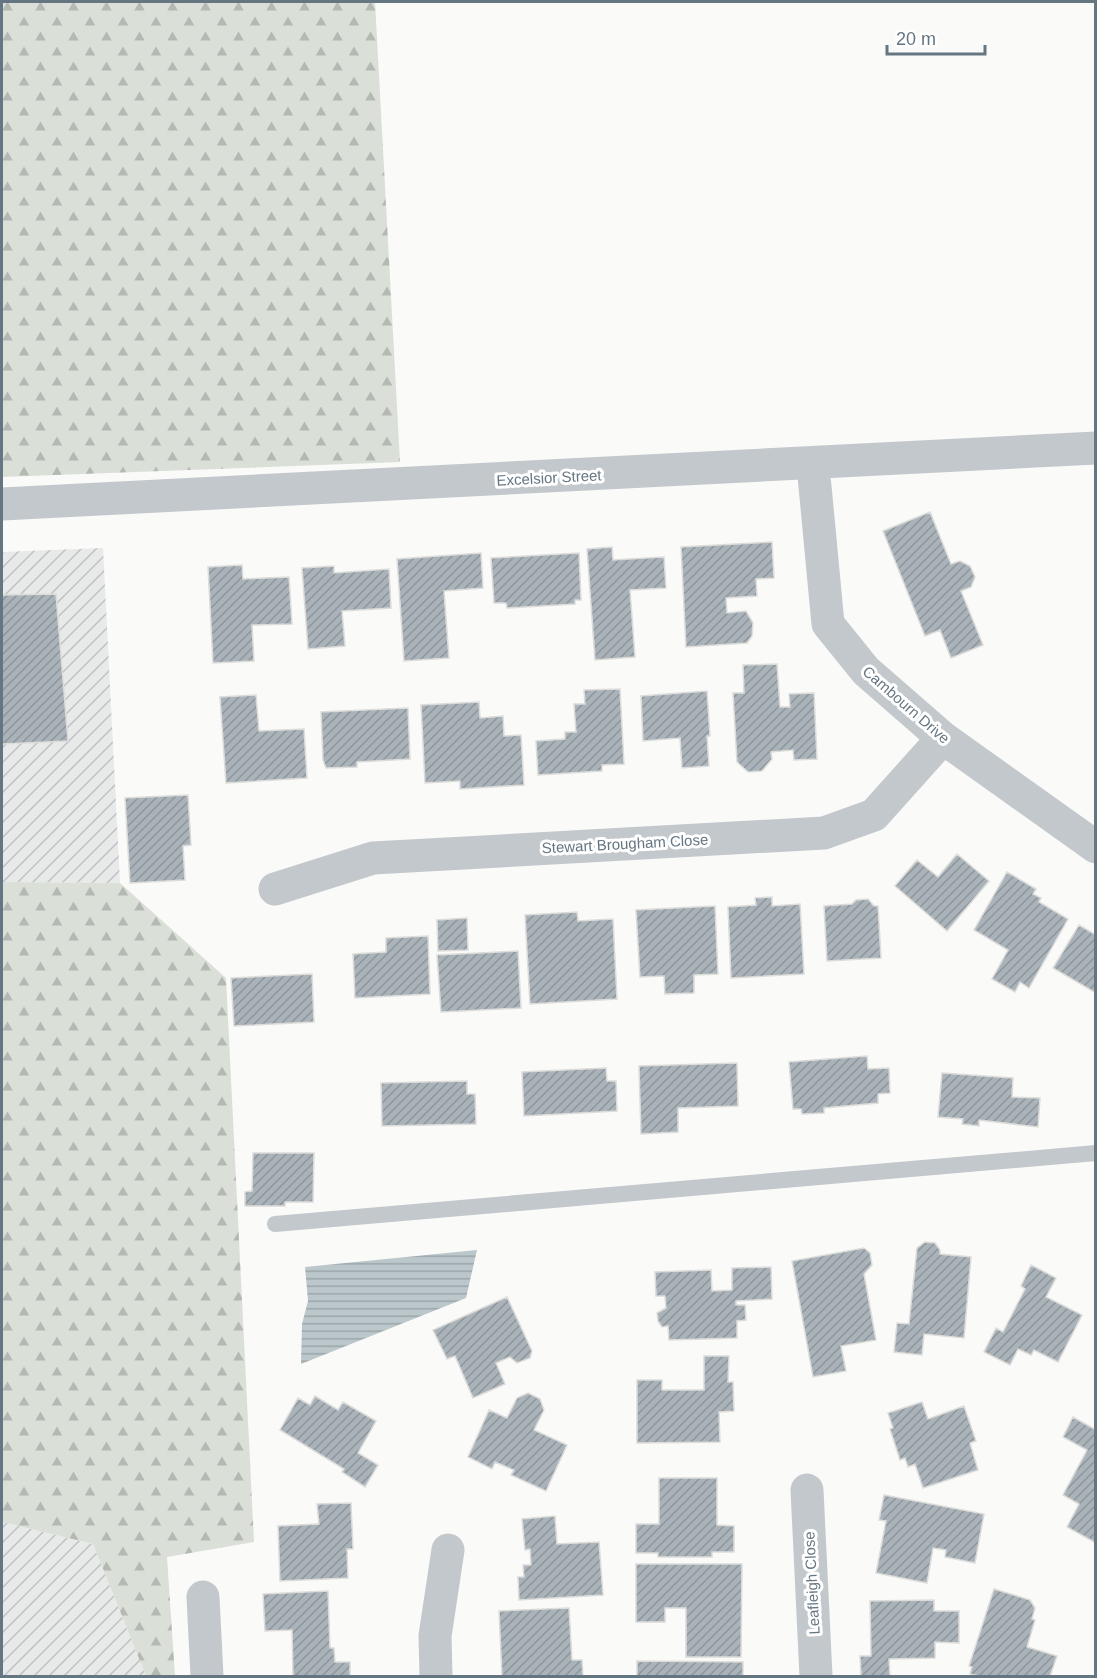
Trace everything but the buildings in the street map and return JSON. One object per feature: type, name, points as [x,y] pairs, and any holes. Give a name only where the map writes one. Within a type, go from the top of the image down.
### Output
[{"type":"street","name":"Excelsior Street","points":[[2,504],[813,465],[1095,448]]},
{"type":"street","name":"Cambourn Drive","points":[[813,465],[828,624],[866,671],[944,738],[1095,847]]},
{"type":"street","name":"Stewart Brougham Close","points":[[275,890],[373,858],[824,833],[874,815],[944,738]]},
{"type":"street","name":"Leafleigh Close","points":[[807,1490],[816,1677]]},
{"type":"street","points":[[436,1677],[435,1636],[448,1550]]},
{"type":"street","points":[[203,1597],[207,1677]]},
{"type":"lane","points":[[275,1224],[1095,1153]]},
{"type":"shaded area","points":[[103,548],[120,883],[2,882],[2,552]]},
{"type":"shaded area","points":[[477,1250],[466,1298],[301,1364],[302,1324],[308,1301],[305,1267]]},
{"type":"shaded area","points":[[2,1522],[93,1544],[146,1676],[2,1676]]},
{"type":"green space","points":[[2,2],[375,2],[400,462],[2,477]]},
{"type":"green space","points":[[2,882],[120,883],[226,978],[254,1542],[167,1557],[175,1676],[146,1676],[93,1544],[2,1522]]}]
